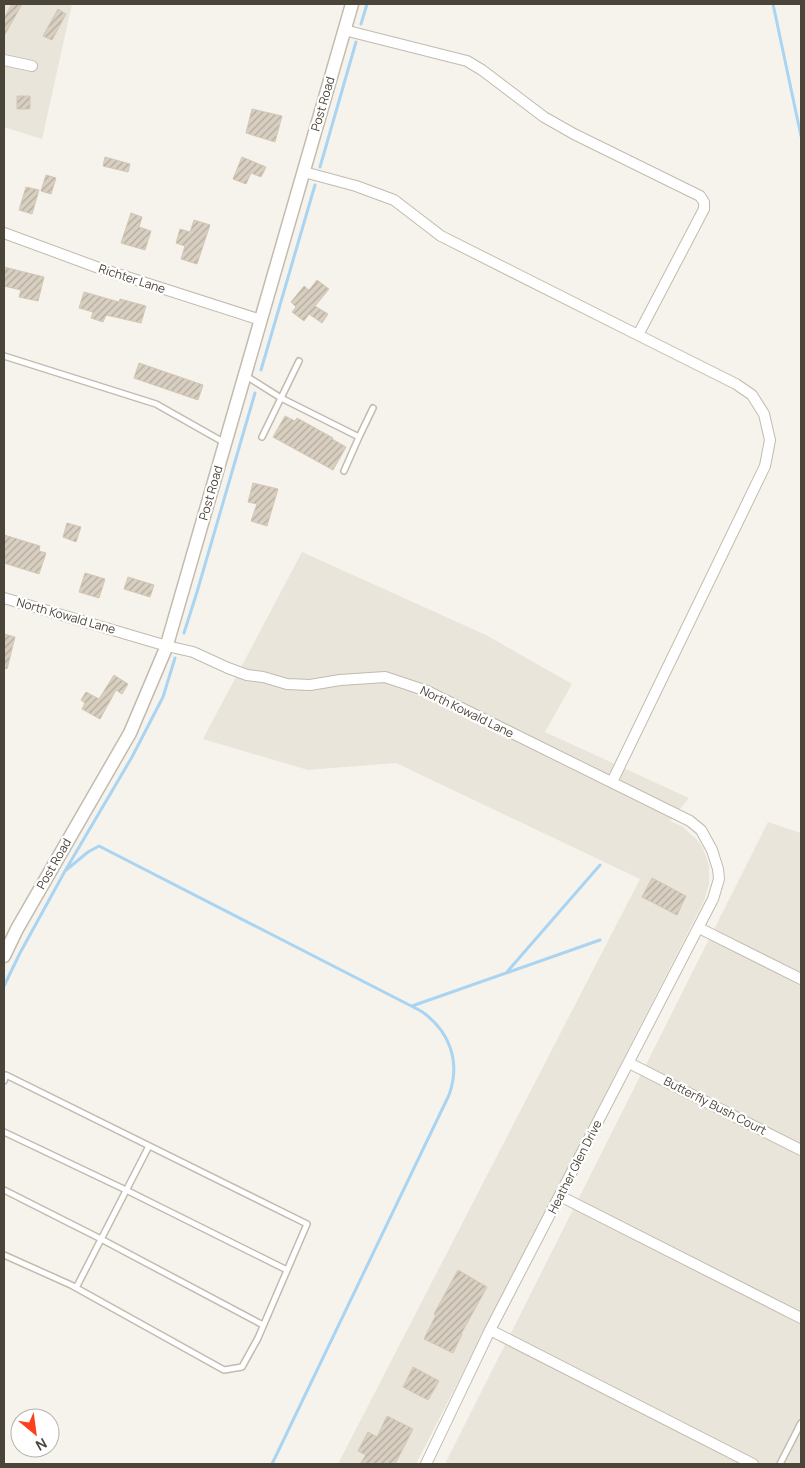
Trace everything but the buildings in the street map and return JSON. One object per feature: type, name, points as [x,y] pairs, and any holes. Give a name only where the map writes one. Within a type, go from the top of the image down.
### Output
[{"type":"street","name":"Post Road","points":[[4,956],[17,929],[130,733],[166,646],[352,4]]},
{"type":"street","points":[[344,30],[467,61],[482,70],[544,117],[574,134],[700,196],[704,202],[704,209],[638,335]]},
{"type":"street","points":[[4,60],[32,66]]},
{"type":"street","points":[[304,172],[356,186],[394,200],[441,236],[736,384],[752,395],[764,414],[770,440],[765,466],[612,782]]},
{"type":"street","name":"Richter Lane","points":[[4,233],[99,268],[261,320]]},
{"type":"street","name":"North Kowald Lane","points":[[4,598],[166,646],[193,652],[240,673],[287,684],[310,685],[340,680],[385,677],[427,691],[690,821],[701,830],[712,850],[718,869]]},
{"type":"street","name":"Heather Glen Drive","points":[[426,1464],[490,1330],[699,928],[713,899],[719,879],[718,869]]},
{"type":"street","points":[[699,928],[801,979]]},
{"type":"street","name":"Butterfly Bush Court","points":[[629,1062],[801,1150]]},
{"type":"street","points":[[560,1196],[801,1318]]},
{"type":"street","points":[[490,1330],[753,1464]]},
{"type":"lane","points":[[4,356],[156,404],[226,443]]},
{"type":"lane","points":[[262,436],[299,361]]},
{"type":"lane","points":[[245,376],[281,398],[359,437]]},
{"type":"lane","points":[[344,471],[373,408]]},
{"type":"lane","points":[[4,1081],[6,1075],[307,1224],[242,1368],[224,1370],[76,1288],[4,1255]]},
{"type":"lane","points":[[4,1132],[287,1270]]},
{"type":"lane","points":[[76,1288],[149,1146]]},
{"type":"lane","points":[[4,1190],[263,1325]]},
{"type":"lane","points":[[780,1464],[801,1423]]},
{"type":"shaded area","points":[[4,4],[72,4],[42,139],[4,127]]},
{"type":"shaded area","points":[[302,552],[486,635],[572,684],[545,732],[689,798],[670,821],[682,826],[697,840],[703,848],[709,865],[709,884],[704,901],[416,1464],[338,1464],[640,879],[396,763],[308,770],[203,739]]},
{"type":"shaded area","points":[[768,822],[801,833],[801,1464],[445,1464]]},
{"type":"waterway","points":[[361,24],[367,4]]},
{"type":"waterway","points":[[773,4],[801,136]]},
{"type":"waterway","points":[[320,167],[356,42]]},
{"type":"waterway","points":[[261,370],[315,185]]},
{"type":"waterway","points":[[184,633],[255,393]]},
{"type":"waterway","points":[[4,986],[65,871],[132,757],[163,697],[175,658]]},
{"type":"waterway","points":[[65,871],[88,852],[99,846],[421,1011],[439,1028],[450,1048],[454,1071],[449,1095],[272,1464]]},
{"type":"waterway","points":[[507,972],[600,865]]},
{"type":"waterway","points":[[412,1006],[600,940]]}]
